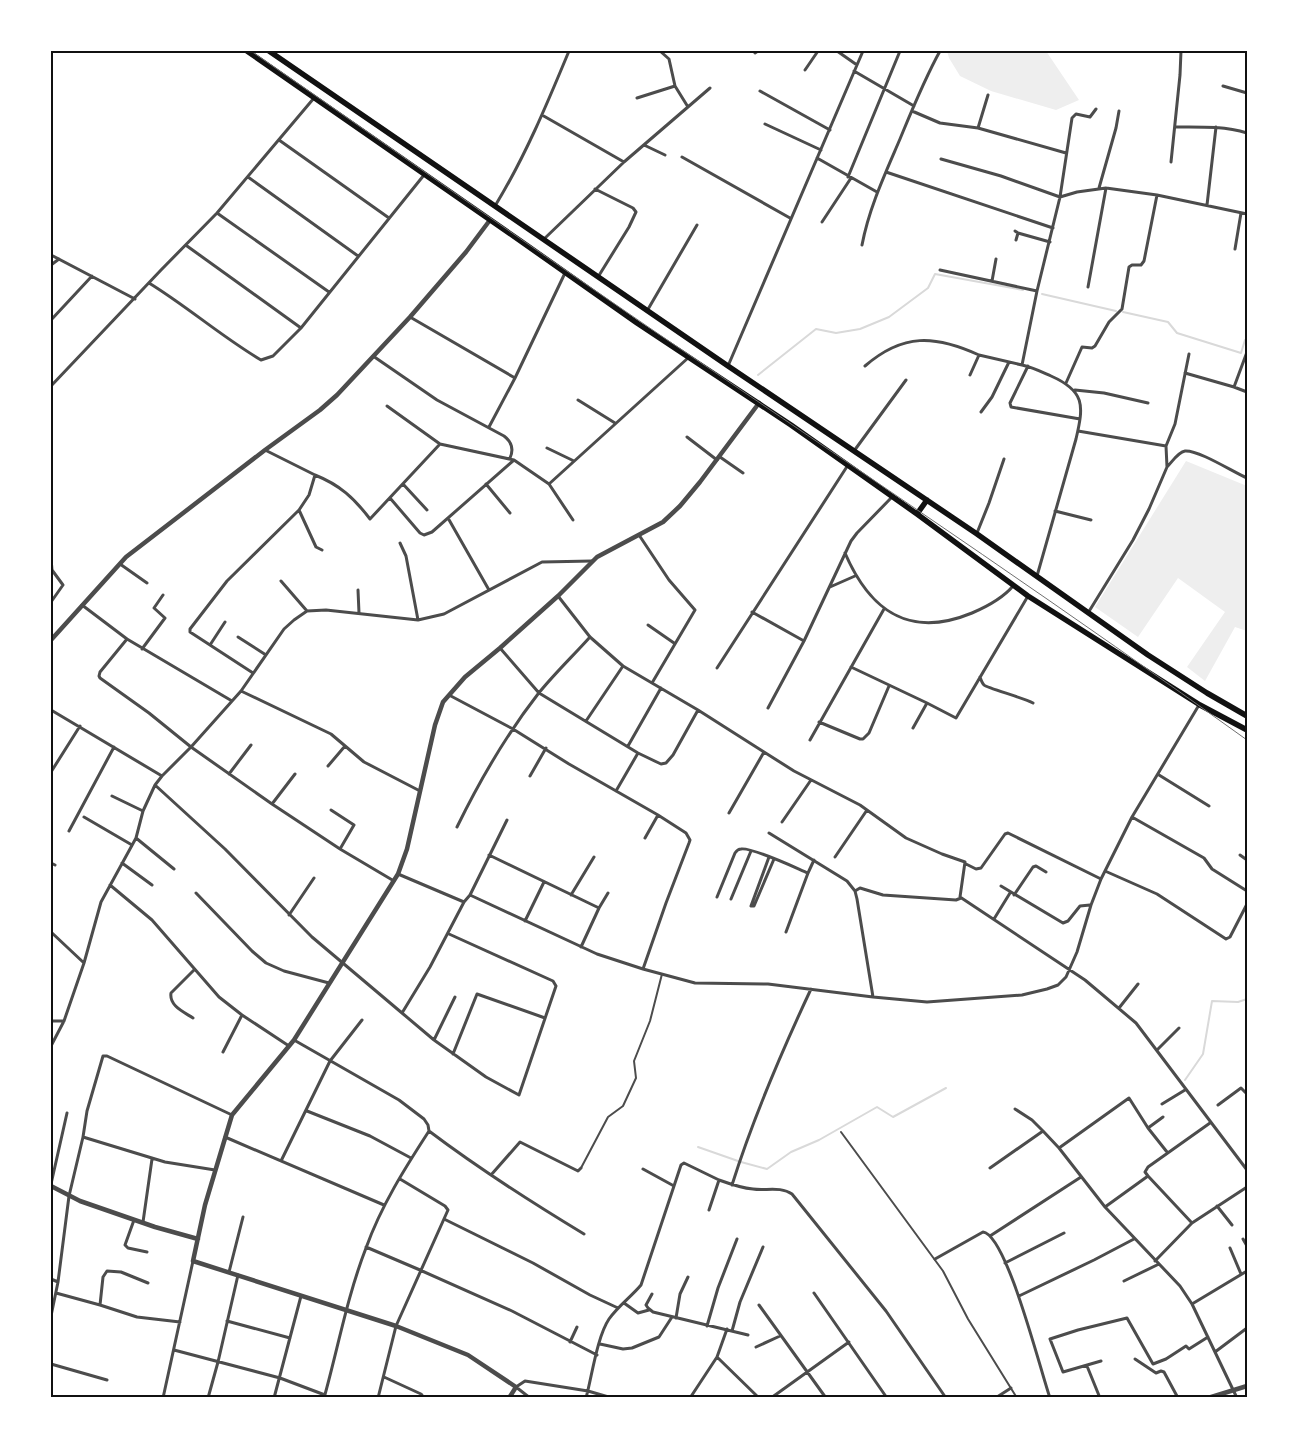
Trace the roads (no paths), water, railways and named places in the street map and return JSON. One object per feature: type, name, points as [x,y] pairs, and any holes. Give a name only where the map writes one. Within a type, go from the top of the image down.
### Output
[{"type":"highway","points":[[247,51],[688,358],[759,403],[848,465],[1013,586],[1200,705],[1247,730]]},
{"type":"highway","points":[[269,51],[647,311],[927,500],[1177,674],[1247,716]]},
{"type":"highway","points":[[282,77],[289,66]]},
{"type":"highway","points":[[917,514],[927,500]]},
{"type":"street","points":[[495,206],[508,185],[542,114],[569,51]]},
{"type":"street","points":[[660,51],[670,60],[675,86],[688,107]]},
{"type":"street","points":[[805,70],[818,51]]},
{"type":"street","points":[[837,51],[857,65]]},
{"type":"street","points":[[728,366],[863,51]]},
{"type":"street","points":[[822,222],[850,178],[900,51]]},
{"type":"street","points":[[862,245],[877,192],[928,71],[940,51]]},
{"type":"street","points":[[1171,162],[1181,51]]},
{"type":"street","points":[[854,71],[914,106]]},
{"type":"street","points":[[637,98],[675,86]]},
{"type":"street","points":[[1224,86],[1247,93]]},
{"type":"street","points":[[544,239],[624,162],[710,88]]},
{"type":"street","points":[[760,91],[830,130]]},
{"type":"street","points":[[978,128],[988,95]]},
{"type":"street","points":[[51,386],[187,246],[314,98]]},
{"type":"street","points":[[1022,364],[1037,291],[1060,197],[1072,116],[1078,114],[1089,118],[1096,109]]},
{"type":"street","points":[[912,111],[940,123],[978,128],[1066,153]]},
{"type":"street","points":[[1099,188],[1119,111]]},
{"type":"street","points":[[542,114],[624,162]]},
{"type":"street","points":[[765,124],[821,150]]},
{"type":"street","points":[[1175,127],[1216,127],[1235,129],[1247,133]]},
{"type":"street","points":[[1208,205],[1216,127]]},
{"type":"street","points":[[279,140],[388,218]]},
{"type":"street","points":[[644,144],[665,155]]},
{"type":"street","points":[[682,157],[790,218]]},
{"type":"street","points":[[817,158],[877,192]]},
{"type":"street","points":[[941,159],[1001,176],[1060,197],[1106,188],[1157,195],[1247,214]]},
{"type":"street","points":[[886,172],[1053,228]]},
{"type":"street","points":[[149,284],[180,303],[231,341],[261,360],[273,356],[300,328],[330,292],[424,174]]},
{"type":"street","points":[[248,177],[358,256]]},
{"type":"street","points":[[1088,287],[1106,188]]},
{"type":"street","points":[[595,189],[633,208],[636,212],[629,227],[598,277]]},
{"type":"street","points":[[1066,383],[1082,347],[1092,348],[1095,346],[1104,330],[1122,309],[1129,268],[1132,265],[1141,265],[1144,262],[1157,195]]},
{"type":"street","points":[[217,213],[330,292]]},
{"type":"street","points":[[1234,250],[1241,213]]},
{"type":"street","points":[[51,640],[120,564],[265,450],[320,410],[410,317],[466,252],[490,220]]},
{"type":"street","points":[[647,311],[697,224]]},
{"type":"street","points":[[1016,240],[1017,232],[1050,242]]},
{"type":"street","points":[[187,246],[300,328]]},
{"type":"street","points":[[51,255],[135,299]]},
{"type":"street","points":[[51,265],[59,259]]},
{"type":"street","points":[[992,281],[996,259]]},
{"type":"street","points":[[940,270],[1037,291]]},
{"type":"street","points":[[489,427],[515,378],[565,272]]},
{"type":"street","points":[[51,320],[92,276]]},
{"type":"street","points":[[410,317],[515,378]]},
{"type":"street","points":[[865,366],[876,356],[905,343],[917,341],[943,342],[979,355],[1028,366],[1066,383],[1075,390],[1080,402],[1078,431],[1037,577]]},
{"type":"street","points":[[1234,387],[1247,352]]},
{"type":"street","points":[[1168,467],[1166,446],[1175,424],[1189,354]]},
{"type":"street","points":[[970,375],[979,355]]},
{"type":"street","points":[[373,356],[437,400],[489,427],[509,441],[512,448],[512,459],[432,532],[422,535],[390,498]]},
{"type":"street","points":[[549,484],[688,358]]},
{"type":"street","points":[[982,412],[992,397],[1009,362]]},
{"type":"street","points":[[1028,366],[1010,403],[1011,407],[1080,419]]},
{"type":"street","points":[[1185,374],[1247,392]]},
{"type":"street","points":[[854,452],[906,380]]},
{"type":"street","points":[[1075,390],[1104,393],[1148,403]]},
{"type":"street","points":[[578,400],[615,423]]},
{"type":"street","points":[[164,1398],[198,1239],[215,1170],[232,1115],[290,1046],[398,874],[407,849],[435,725],[444,702],[465,677],[558,596],[592,561],[605,552],[663,522],[680,506],[759,403]]},
{"type":"street","points":[[387,406],[440,444],[512,459],[549,484],[573,520]]},
{"type":"street","points":[[1078,431],[1166,446]]},
{"type":"street","points":[[687,438],[743,473]]},
{"type":"street","points":[[265,450],[343,489],[370,519],[440,444]]},
{"type":"street","points":[[547,448],[574,461]]},
{"type":"street","points":[[1088,613],[1133,540],[1168,467],[1181,453],[1187,451],[1214,461],[1247,478]]},
{"type":"street","points":[[976,534],[1004,459]]},
{"type":"street","points":[[717,668],[848,465]]},
{"type":"street","points":[[253,673],[190,632],[190,629],[228,581],[299,510],[309,495],[315,475]]},
{"type":"street","points":[[403,484],[427,510]]},
{"type":"street","points":[[486,484],[510,512]]},
{"type":"street","points":[[768,708],[804,641],[854,536],[892,497]]},
{"type":"street","points":[[299,510],[316,547],[322,550]]},
{"type":"street","points":[[1055,512],[1091,520]]},
{"type":"street","points":[[448,518],[489,590]]},
{"type":"street","points":[[639,535],[670,580],[694,609],[652,683]]},
{"type":"street","points":[[400,543],[406,556],[418,620]]},
{"type":"street","points":[[845,553],[855,576],[884,609],[907,620],[920,622],[944,621],[961,617],[999,598],[1013,586]]},
{"type":"street","points":[[51,558],[51,568],[63,585],[53,596],[51,602]]},
{"type":"street","points":[[51,1046],[64,1021],[84,962],[101,902],[136,838],[155,785],[191,748],[241,691],[284,630],[294,620],[307,611],[326,610],[418,620],[444,614],[542,562],[592,561]]},
{"type":"street","points":[[120,564],[147,583]]},
{"type":"street","points":[[830,587],[855,576]]},
{"type":"street","points":[[281,581],[307,611]]},
{"type":"street","points":[[358,590],[359,613]]},
{"type":"street","points":[[142,649],[165,618],[154,608],[163,595]]},
{"type":"street","points":[[558,596],[590,637],[623,666],[811,780],[867,810],[906,838],[942,854],[965,861],[966,864],[976,869],[981,868],[1005,834],[1008,833],[1101,879]]},
{"type":"street","points":[[851,667],[956,718],[1028,596]]},
{"type":"street","points":[[82,605],[142,649],[232,701]]},
{"type":"street","points":[[810,740],[884,609]]},
{"type":"street","points":[[752,612],[804,641]]},
{"type":"street","points":[[210,645],[225,622]]},
{"type":"street","points":[[648,626],[674,644]]},
{"type":"street","points":[[238,637],[266,655]]},
{"type":"street","points":[[457,827],[481,778],[513,729],[539,693],[590,637]]},
{"type":"street","points":[[127,639],[100,672],[100,678],[149,713],[191,748],[272,804],[394,881]]},
{"type":"street","points":[[500,648],[539,693],[638,753],[662,764],[666,763],[673,755],[698,710]]},
{"type":"street","points":[[586,721],[623,666]]},
{"type":"street","points":[[980,677],[987,687],[1017,695],[1033,703]]},
{"type":"street","points":[[819,722],[863,739],[869,733],[889,686]]},
{"type":"street","points":[[628,747],[661,688]]},
{"type":"street","points":[[241,691],[331,734],[364,762],[420,790]]},
{"type":"street","points":[[449,695],[546,748],[569,764],[686,833],[690,840],[641,968]]},
{"type":"street","points":[[913,728],[926,703]]},
{"type":"street","points":[[470,895],[581,947],[641,968],[695,982],[768,984],[927,1002],[1022,995],[1047,989],[1058,985],[1066,977],[1101,879],[1132,817],[1200,705]]},
{"type":"street","points":[[51,710],[162,776]]},
{"type":"street","points":[[51,772],[80,726]]},
{"type":"street","points":[[230,774],[251,745]]},
{"type":"street","points":[[328,766],[345,746]]},
{"type":"street","points":[[69,831],[114,747]]},
{"type":"street","points":[[530,776],[546,748]]},
{"type":"street","points":[[729,813],[764,752]]},
{"type":"street","points":[[616,791],[638,753]]},
{"type":"street","points":[[272,804],[295,774]]},
{"type":"street","points":[[1159,775],[1209,806]]},
{"type":"street","points":[[782,822],[811,780]]},
{"type":"street","points":[[155,785],[225,849],[312,937],[434,1040],[486,1077],[519,1095],[556,986],[553,982],[448,934]]},
{"type":"street","points":[[112,796],[144,812]]},
{"type":"street","points":[[331,810],[354,825],[340,848]]},
{"type":"street","points":[[835,857],[867,810]]},
{"type":"street","points":[[645,838],[658,815]]},
{"type":"street","points":[[84,817],[132,846]]},
{"type":"street","points":[[1132,817],[1204,858],[1212,870],[1247,891]]},
{"type":"street","points":[[402,1013],[448,934],[464,902],[470,895],[507,820]]},
{"type":"street","points":[[769,833],[847,881],[855,891],[873,997]]},
{"type":"street","points":[[136,838],[174,869]]},
{"type":"street","points":[[717,897],[736,852],[742,848],[808,873]]},
{"type":"street","points":[[731,899],[751,851]]},
{"type":"street","points":[[489,855],[599,908]]},
{"type":"street","points":[[1240,855],[1247,860]]},
{"type":"street","points":[[571,895],[594,857]]},
{"type":"street","points":[[769,857],[752,907],[774,859]]},
{"type":"street","points":[[786,932],[814,860]]},
{"type":"street","points":[[122,862],[152,885]]},
{"type":"street","points":[[51,863],[56,865]]},
{"type":"street","points":[[966,864],[959,895],[961,898],[1070,969],[1119,1008],[1140,1028],[1247,1170]]},
{"type":"street","points":[[1014,896],[1034,866],[1046,872]]},
{"type":"street","points":[[1105,871],[1157,894],[1226,938],[1230,936],[1247,904]]},
{"type":"street","points":[[398,874],[464,902]]},
{"type":"street","points":[[290,915],[314,878]]},
{"type":"street","points":[[525,921],[544,882]]},
{"type":"street","points":[[110,885],[152,920],[214,992],[242,1015],[290,1046]]},
{"type":"street","points":[[1001,886],[1014,896],[1063,923],[1068,921],[1080,906],[1091,905]]},
{"type":"street","points":[[855,891],[860,888],[887,896],[956,900],[961,898]]},
{"type":"street","points":[[196,893],[266,963],[284,971],[329,983]]},
{"type":"street","points":[[581,947],[608,893]]},
{"type":"street","points":[[994,919],[1010,893]]},
{"type":"street","points":[[51,932],[84,962]]},
{"type":"street","points":[[193,1018],[173,1004],[170,999],[171,993],[194,970]]},
{"type":"street","points":[[1119,1008],[1138,984]]},
{"type":"street","points":[[732,1185],[778,1059],[811,989]]},
{"type":"street","points":[[453,1054],[477,994],[545,1018]]},
{"type":"street","points":[[434,1040],[455,997]]},
{"type":"street","points":[[223,1052],[242,1015]]},
{"type":"street","points":[[281,1161],[330,1061],[362,1020]]},
{"type":"street","points":[[51,1022],[64,1021]]},
{"type":"street","points":[[1157,1050],[1179,1028]]},
{"type":"street","points":[[174,1350],[280,1378],[324,1396],[346,1310],[366,1247],[384,1205],[428,1131],[428,1125],[424,1119],[414,1110],[294,1040]]},
{"type":"street","points":[[51,1316],[58,1282],[69,1196],[87,1111],[104,1056],[232,1115]]},
{"type":"street","points":[[1218,1105],[1247,1084]]},
{"type":"street","points":[[1242,1088],[1247,1094]]},
{"type":"street","points":[[1162,1104],[1185,1089]]},
{"type":"street","points":[[1059,1148],[1128,1098],[1167,1152]]},
{"type":"street","points":[[1015,1109],[1032,1120],[1059,1148],[1105,1207],[1180,1286],[1192,1304],[1237,1398]]},
{"type":"street","points":[[307,1111],[370,1136],[411,1158]]},
{"type":"street","points":[[67,1113],[51,1185],[69,1196],[198,1239]]},
{"type":"street","points":[[1148,1128],[1163,1117]]},
{"type":"street","points":[[1192,1223],[1145,1172],[1146,1169],[1167,1152],[1210,1123]]},
{"type":"street","points":[[428,1131],[547,1212],[584,1234]]},
{"type":"street","points":[[990,1168],[1043,1131]]},
{"type":"street","points":[[225,1136],[384,1205]]},
{"type":"street","points":[[83,1137],[152,1159],[215,1170]]},
{"type":"street","points":[[491,1175],[518,1144],[522,1142],[579,1170]]},
{"type":"street","points":[[143,1222],[152,1159]]},
{"type":"street","points":[[586,1398],[608,1321],[641,1285],[681,1165],[685,1162],[732,1185],[754,1190],[784,1190],[792,1194],[886,1311],[946,1398]]},
{"type":"street","points":[[644,1169],[674,1186]]},
{"type":"street","points":[[1105,1207],[1148,1176]]},
{"type":"street","points":[[990,1236],[1081,1177]]},
{"type":"street","points":[[378,1398],[396,1326],[448,1210],[400,1179]]},
{"type":"street","points":[[710,1210],[719,1180]]},
{"type":"street","points":[[1124,1281],[1157,1262],[1192,1223],[1247,1186]]},
{"type":"street","points":[[1217,1206],[1232,1225]]},
{"type":"street","points":[[229,1272],[243,1217]]},
{"type":"street","points":[[134,1219],[125,1245],[128,1248],[147,1252]]},
{"type":"street","points":[[444,1219],[618,1308]]},
{"type":"street","points":[[935,1260],[983,1232],[990,1236],[1005,1263],[1019,1296],[1050,1398]]},
{"type":"street","points":[[1005,1263],[1064,1233]]},
{"type":"street","points":[[707,1326],[718,1288],[737,1239]]},
{"type":"street","points":[[1019,1296],[1134,1239]]},
{"type":"street","points":[[1243,1239],[1247,1246]]},
{"type":"street","points":[[366,1247],[512,1312],[597,1355]]},
{"type":"street","points":[[732,1331],[740,1302],[762,1247]]},
{"type":"street","points":[[1230,1248],[1242,1274]]},
{"type":"street","points":[[193,1260],[396,1326],[468,1355],[530,1398]]},
{"type":"street","points":[[1192,1304],[1247,1271]]},
{"type":"street","points":[[100,1304],[103,1277],[107,1272],[121,1272],[148,1282]]},
{"type":"street","points":[[208,1398],[238,1274]]},
{"type":"street","points":[[600,1344],[628,1349],[659,1337],[674,1317],[680,1294],[688,1277]]},
{"type":"street","points":[[51,1278],[58,1282]]},
{"type":"street","points":[[814,1292],[887,1398]]},
{"type":"street","points":[[56,1293],[100,1304],[137,1317],[180,1322]]},
{"type":"street","points":[[650,1310],[646,1305],[652,1294]]},
{"type":"street","points":[[274,1398],[301,1296]]},
{"type":"street","points":[[624,1303],[638,1313],[650,1310],[748,1335]]},
{"type":"street","points":[[759,1306],[826,1398]]},
{"type":"street","points":[[1101,1361],[1064,1372],[1050,1339],[1127,1318],[1153,1364],[1166,1359],[1186,1346],[1189,1350],[1208,1337]]},
{"type":"street","points":[[227,1321],[290,1338]]},
{"type":"street","points":[[570,1342],[577,1327]]},
{"type":"street","points":[[1215,1352],[1247,1328]]},
{"type":"street","points":[[690,1398],[717,1357],[727,1330]]},
{"type":"street","points":[[756,1346],[780,1336]]},
{"type":"street","points":[[772,1398],[849,1342]]},
{"type":"street","points":[[717,1357],[757,1397]]},
{"type":"street","points":[[1135,1359],[1156,1373],[1164,1372],[1178,1398]]},
{"type":"street","points":[[51,1364],[107,1380]]},
{"type":"street","points":[[1087,1366],[1100,1398]]},
{"type":"street","points":[[384,1377],[421,1394],[424,1398]]},
{"type":"street","points":[[509,1398],[516,1387],[525,1381],[588,1391],[612,1398]]},
{"type":"street","points":[[1208,1398],[1247,1386]]},
{"type":"street","points":[[997,1397],[1011,1388]]},
{"type":"lane","points":[[579,1170],[608,1117],[624,1106],[636,1078],[634,1061],[650,1021],[662,974]]},
{"type":"lane","points":[[840,1132],[952,1285],[968,1319],[1016,1398]]},
{"type":"waterway","points":[[758,375],[816,329],[836,333],[860,329],[889,317],[928,288],[935,274],[1023,290]]},
{"type":"waterway","points":[[1042,294],[1116,311]]},
{"type":"waterway","points":[[1123,312],[1168,322],[1177,333],[1241,353],[1245,340]]},
{"type":"waterway","points":[[1185,1080],[1203,1054],[1212,1001],[1238,1002],[1247,999]]},
{"type":"waterway","points":[[741,1162],[767,1169],[791,1152],[819,1140],[877,1107],[893,1117],[946,1088]]},
{"type":"waterway","points":[[698,1147],[738,1161]]},
{"type":"tram line","points":[[251,51],[599,293],[1049,600],[1247,740]]}]
